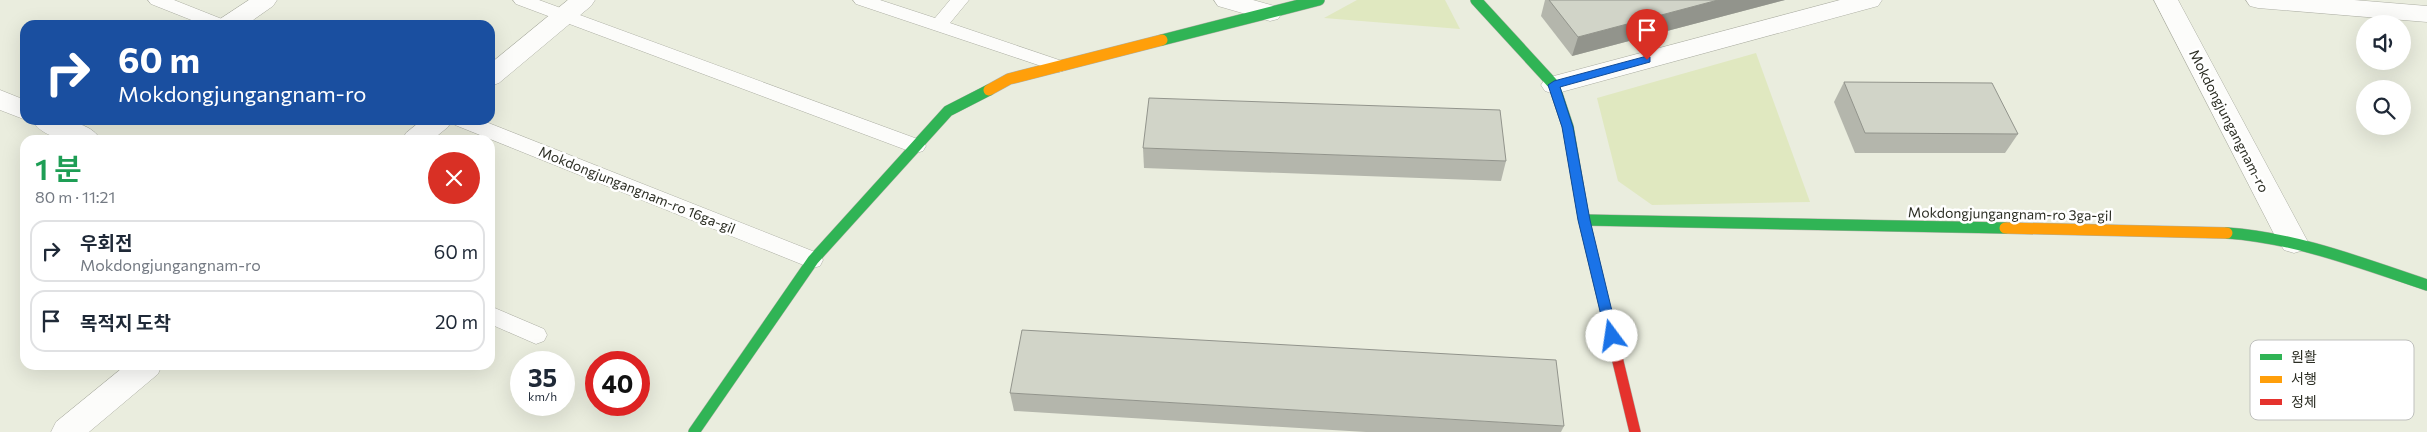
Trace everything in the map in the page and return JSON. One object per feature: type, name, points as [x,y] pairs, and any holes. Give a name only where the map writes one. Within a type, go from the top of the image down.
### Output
[{"type":"street","points":[[237,20],[265,0]]},
{"type":"street","points":[[495,73],[583,0]]},
{"type":"street","points":[[1226,0],[1270,13]]},
{"type":"street","points":[[694,432],[813,260],[948,111],[1009,78],[1319,0]]},
{"type":"street","points":[[1476,0],[1554,85],[1568,127],[1584,220],[1635,432]]},
{"type":"street","points":[[1554,85],[1870,0]]},
{"type":"street","name":"Mokdongjungangnam-ro","points":[[2166,0],[2294,242]]},
{"type":"street","points":[[2258,0],[2427,14]]},
{"type":"street","points":[[0,99],[20,109]]},
{"type":"street","points":[[64,125],[86,131]]},
{"type":"street","points":[[421,135],[433,125]]},
{"type":"street","name":"Mokdongjungangnam-ro 3ga-gil","points":[[1584,220],[2244,233],[2294,242],[2427,285]]},
{"type":"street","points":[[67,432],[141,370]]},
{"type":"lane","points":[[158,0],[208,20]]},
{"type":"lane","points":[[522,0],[916,146]]},
{"type":"lane","points":[[862,0],[1059,66]]},
{"type":"lane","points":[[939,25],[960,0]]},
{"type":"lane","name":"Mokdongjungangnam-ro 16ga-gil","points":[[475,125],[813,260]]},
{"type":"lane","points":[[495,317],[536,335]]},
{"type":"green space","points":[[1357,0],[1445,0],[1460,29],[1324,18]]},
{"type":"green space","points":[[1756,53],[1810,202],[1652,205],[1618,181],[1597,98]]},
{"type":"building","points":[[1549,0],[1718,0],[1578,37]]},
{"type":"building","points":[[1844,82],[1992,83],[2018,134],[1865,133]]},
{"type":"building","points":[[1149,98],[1500,110],[1506,161],[1143,148]]},
{"type":"building","points":[[1022,330],[1556,360],[1564,426],[1010,393]]},
{"type":"traffic: fast","points":[[1162,40],[1319,0]]},
{"type":"traffic: fast","points":[[1476,0],[1554,85],[1568,127],[1584,220],[1614,345]]},
{"type":"traffic: fast","points":[[694,432],[813,260],[948,111],[989,90]]},
{"type":"traffic: fast","points":[[1584,220],[2005,228]]},
{"type":"traffic: fast","points":[[2227,233],[2252,235],[2303,244],[2427,285]]},
{"type":"traffic: slow","points":[[989,90],[1009,79],[1162,40]]},
{"type":"traffic: slow","points":[[2005,228],[2227,233]]},
{"type":"traffic: jam","points":[[1614,345],[1635,432]]},
{"type":"route","points":[[1612,336],[1584,220],[1568,127],[1554,85],[1647,60]]}]
